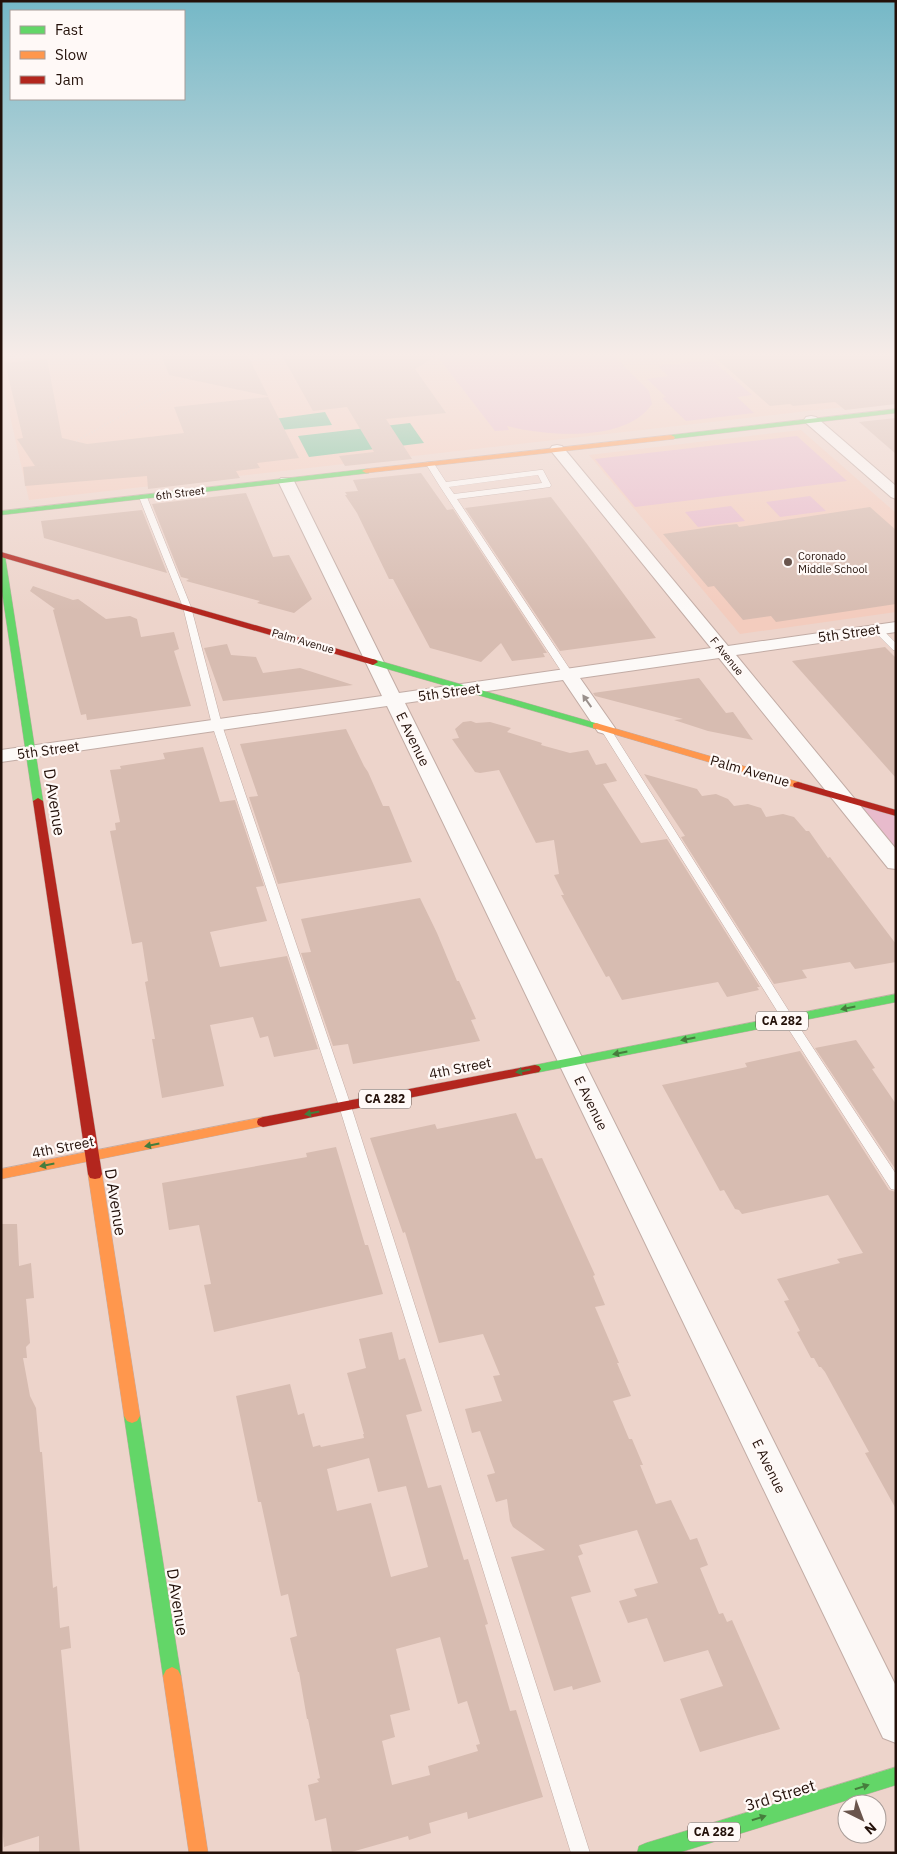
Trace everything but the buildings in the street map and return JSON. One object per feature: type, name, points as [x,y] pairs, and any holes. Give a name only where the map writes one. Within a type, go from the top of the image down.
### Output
[{"type":"street","name":"6th Street","points":[[1,513],[649,439]]},
{"type":"street","points":[[832,439],[896,494]]},
{"type":"street","name":"F Avenue","points":[[558,449],[896,863]]},
{"type":"street","name":"E Avenue","points":[[286,481],[896,1725]]},
{"type":"street","name":"Palm Avenue","points":[[1,555],[187,607],[896,813]]},
{"type":"street","name":"D Avenue","points":[[1,555],[199,1853]]},
{"type":"street","name":"5th Street","points":[[1,756],[896,627]]},
{"type":"street","points":[[568,674],[605,728]]},
{"type":"street","name":"4th Street","points":[[1,1174],[896,998]]},
{"type":"street","name":"3rd Street","points":[[646,1853],[896,1776]]},
{"type":"lane","points":[[430,464],[568,674]]},
{"type":"lane","points":[[444,485],[540,472],[548,485],[452,497]]},
{"type":"lane","points":[[143,497],[187,607],[217,725],[345,1106],[581,1853]]},
{"type":"lane","points":[[877,629],[896,648]]},
{"type":"lane","points":[[605,728],[788,1019],[896,1185]]},
{"type":"path","points":[[76,441],[80,439]]},
{"type":"shaded area","points":[[15,439],[567,439],[29,500]]},
{"type":"shaded area","points":[[299,439],[421,439],[424,443],[309,457]]},
{"type":"shaded area","name":"Coronado Middle School","points":[[729,439],[811,439],[896,513],[896,612],[740,634],[589,455]]},
{"type":"shaded area","points":[[775,439],[800,439],[847,481],[635,507],[595,459]]},
{"type":"shaded area","points":[[810,496],[826,511],[780,517],[766,502]]},
{"type":"shaded area","points":[[731,506],[745,521],[698,527],[685,512]]},
{"type":"shaded area","points":[[843,800],[896,815],[896,863]]},
{"type":"traffic: fast","points":[[1,513],[366,471]]},
{"type":"traffic: fast","points":[[1,556],[38,801]]},
{"type":"traffic: fast","points":[[373,662],[596,726]]},
{"type":"traffic: fast","points":[[535,1069],[896,998]]},
{"type":"traffic: fast","points":[[132,1416],[172,1676]]},
{"type":"traffic: fast","points":[[646,1853],[896,1776]]},
{"type":"traffic: slow","points":[[366,471],[657,439]]},
{"type":"traffic: slow","points":[[596,726],[798,785]]},
{"type":"traffic: slow","points":[[1,1174],[263,1122]]},
{"type":"traffic: slow","points":[[95,1174],[132,1416]]},
{"type":"traffic: slow","points":[[172,1676],[199,1853]]},
{"type":"traffic: jam","points":[[1,554],[373,662]]},
{"type":"traffic: jam","points":[[798,785],[896,813]]},
{"type":"traffic: jam","points":[[38,801],[95,1174]]},
{"type":"traffic: jam","points":[[263,1122],[535,1069]]},
{"type":"place","name":"Coronado Middle School","points":[[788,562]]}]
